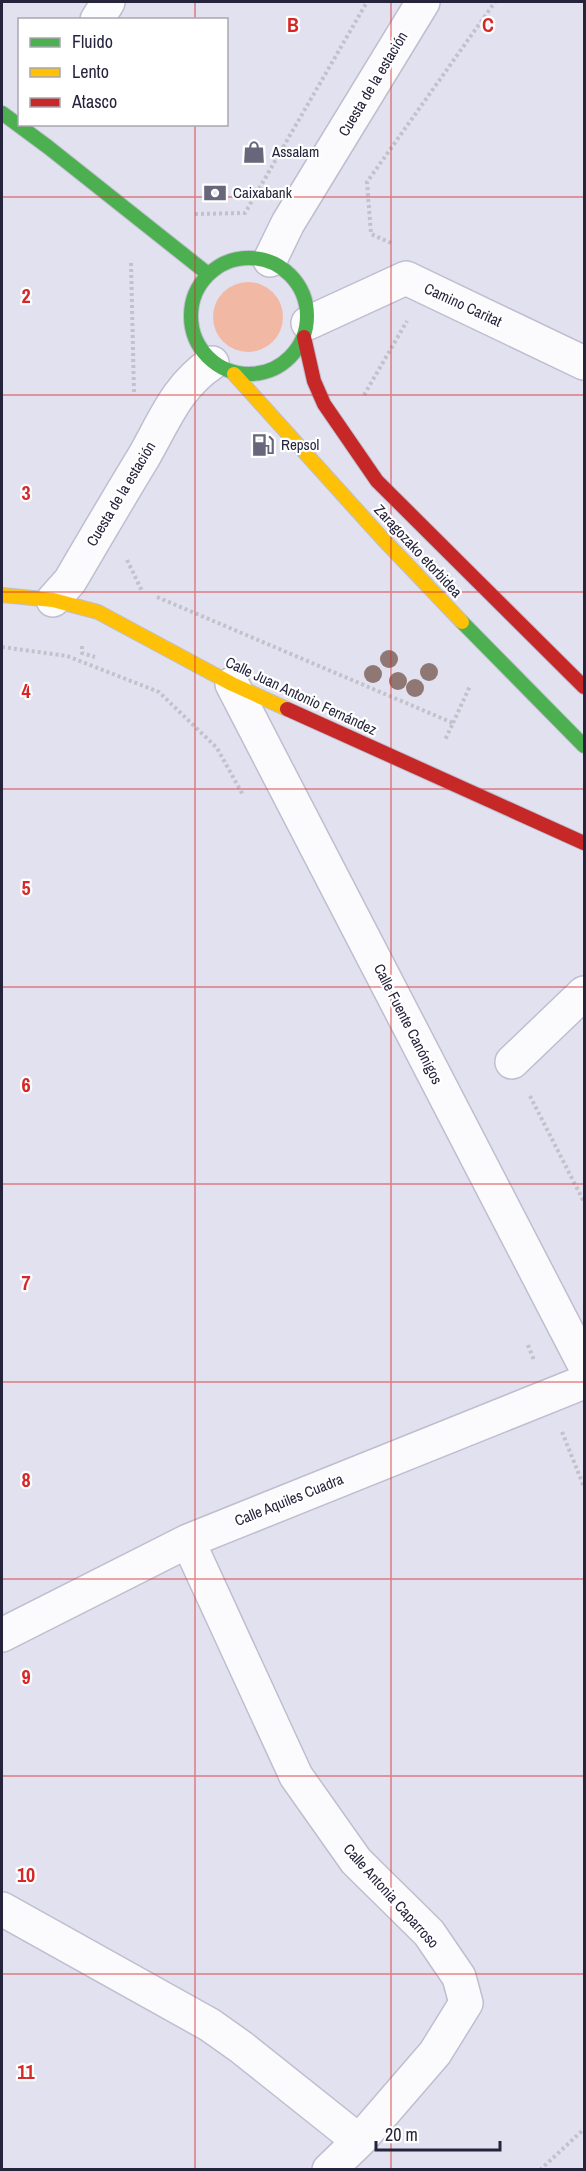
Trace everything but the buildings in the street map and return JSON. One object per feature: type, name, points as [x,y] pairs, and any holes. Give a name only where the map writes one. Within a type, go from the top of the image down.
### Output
[{"type":"main road","points":[[2,113],[18,122]]},
{"type":"main road","points":[[32,129],[208,274]]},
{"type":"main road","points":[[254,258],[270,260],[286,271],[298,284],[307,304],[306,330],[286,362],[274,368],[255,373],[223,368],[196,344],[190,319],[194,294],[208,274],[230,261],[254,258]]},
{"type":"main road","name":"Zaragozako etorbidea","points":[[306,330],[314,381],[324,404],[377,481],[585,687]]},
{"type":"main road","name":"Zaragozako etorbidea","points":[[223,368],[285,427],[353,506],[437,596],[585,746]]},
{"type":"main road","name":"Calle Juan Antonio Fernández","points":[[2,595],[53,600],[98,612],[232,684],[585,843]]},
{"type":"street","points":[[98,18],[108,2]]},
{"type":"street","name":"Cuesta de la estación","points":[[270,260],[288,223],[423,2]]},
{"type":"street","name":"Camino Caritat","points":[[306,330],[406,278],[585,363]]},
{"type":"street","name":"Cuesta de la estación","points":[[53,600],[70,581],[177,397],[195,375],[223,368]]},
{"type":"street","name":"Calle Fuente Canónigos","points":[[232,684],[585,1364]]},
{"type":"street","points":[[513,1062],[585,993]]},
{"type":"street","name":"Calle Aquiles Cuadra","points":[[2,1635],[188,1541],[585,1382]]},
{"type":"street","name":"Calle Antonia Caparroso","points":[[188,1541],[296,1776],[356,1862],[429,1933],[459,1977],[466,2003],[435,2054],[360,2141],[329,2169]]},
{"type":"street","points":[[2,1909],[210,2025],[259,2060],[360,2141]]},
{"type":"path","points":[[190,214],[245,213],[366,2]]},
{"type":"path","points":[[392,244],[370,234],[367,182],[495,2]]},
{"type":"path","points":[[125,258],[132,263],[134,395]]},
{"type":"path","points":[[361,401],[410,315]]},
{"type":"path","points":[[126,558],[140,590],[453,723]]},
{"type":"path","points":[[2,647],[67,656],[159,692],[217,748],[247,802]]},
{"type":"path","points":[[443,745],[471,684]]},
{"type":"path","points":[[513,1062],[585,1202]]},
{"type":"path","points":[[527,1341],[537,1367]]},
{"type":"path","points":[[558,1424],[585,1487]]},
{"type":"path","points":[[540,2169],[585,2129]]},
{"type":"shaded area","points":[[248,282],[267,288],[277,298],[283,317],[277,336],[267,346],[248,352],[229,346],[219,336],[213,317],[219,298],[229,288]]},
{"type":"traffic: fast","points":[[2,113],[18,125]]},
{"type":"traffic: fast","points":[[20,126],[208,274]]},
{"type":"traffic: fast","points":[[249,258],[271,262],[290,275],[303,294],[307,316],[303,338],[290,357],[271,370],[249,374],[227,370],[208,357],[195,338],[191,316],[195,294],[208,275],[227,262],[249,258]]},
{"type":"traffic: fast","points":[[462,622],[584,746]]},
{"type":"traffic: slow","points":[[234,374],[381,537],[462,622]]},
{"type":"traffic: slow","points":[[2,595],[53,600],[98,612],[232,684],[287,709]]},
{"type":"traffic: jam","points":[[304,337],[314,381],[324,404],[377,481],[584,687]]},
{"type":"traffic: jam","points":[[287,709],[584,843]]},
{"type":"place","name":"Assalam","points":[[254,152]]},
{"type":"place","name":"Caixabank","points":[[215,193]]},
{"type":"place","name":"Repsol","points":[[263,445]]}]
